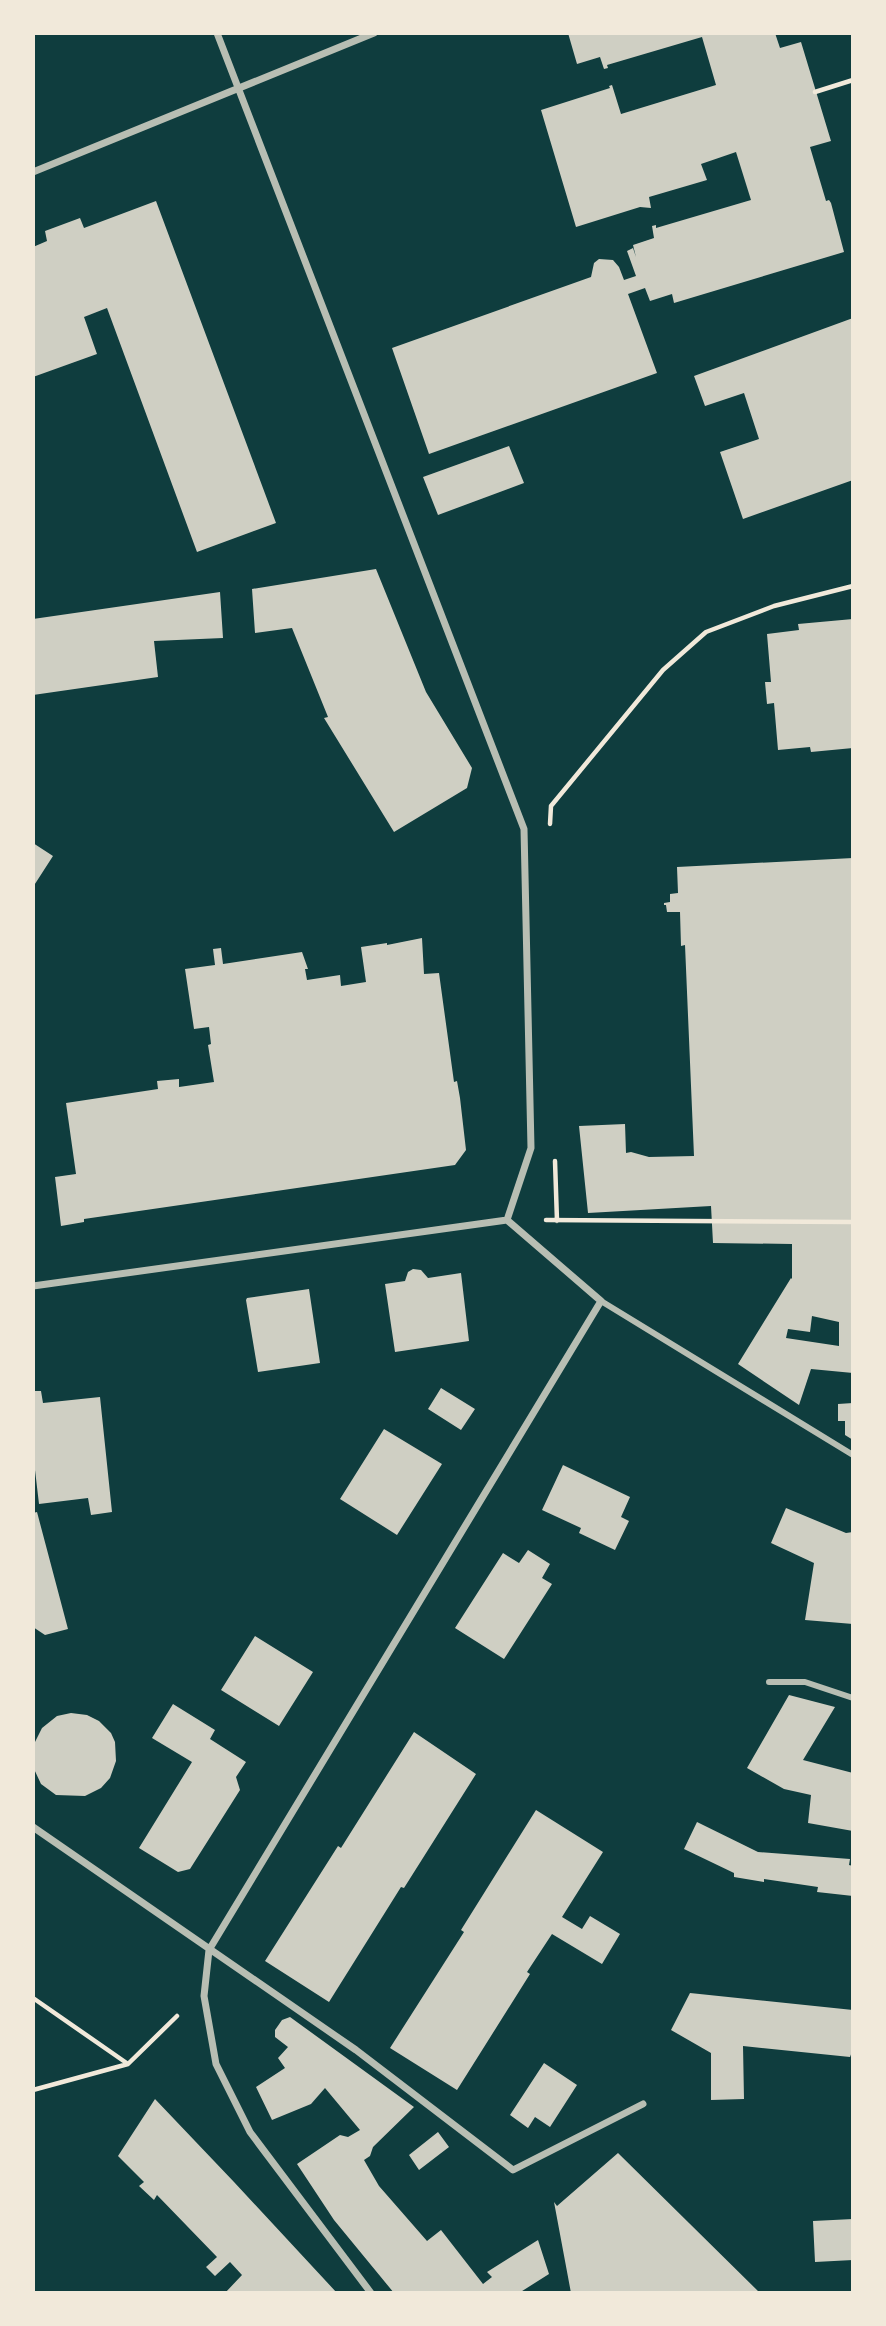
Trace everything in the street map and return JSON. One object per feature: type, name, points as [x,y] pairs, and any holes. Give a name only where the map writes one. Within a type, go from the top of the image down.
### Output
[{"type":"street","points":[[217,33],[524,829],[531,1148],[507,1220]]},
{"type":"street","points":[[33,172],[374,33]]},
{"type":"street","points":[[33,1286],[507,1220],[601,1301],[853,1455]]},
{"type":"street","points":[[371,2293],[250,2132],[216,2064],[204,1996],[209,1950],[601,1301]]},
{"type":"street","points":[[769,1682],[805,1682],[853,1698]]},
{"type":"street","points":[[33,1827],[356,2050],[513,2170],[643,2104]]},
{"type":"path","points":[[816,92],[853,80]]},
{"type":"path","points":[[551,806],[663,670],[706,632],[774,606],[853,586]]},
{"type":"path","points":[[507,1220],[853,1222]]},
{"type":"path","points":[[33,1998],[128,2064]]},
{"type":"path","points":[[33,2090],[128,2064],[177,2016]]},
{"type":"building","points":[[568,33],[775,33],[780,48],[801,42],[831,141],[810,147],[826,201],[831,203],[844,252],[674,303],[672,294],[650,301],[645,288],[628,294],[657,373],[429,454],[392,348],[591,277],[594,263],[599,259],[613,260],[624,280],[636,276],[627,251],[633,248],[636,257],[633,245],[654,238],[652,226],[656,225],[656,228],[751,200],[736,152],[701,164],[707,180],[649,197],[651,208],[640,207],[576,227],[541,110],[610,88],[612,85],[621,114],[716,85],[702,37],[607,65],[608,68],[604,69],[600,57],[577,64]]},
{"type":"building","points":[[156,201],[276,523],[197,552],[107,308],[84,317],[97,354],[33,377],[33,247],[47,241],[45,231],[80,218],[84,228]]},
{"type":"building","points":[[853,318],[853,480],[743,519],[720,452],[759,439],[744,393],[705,406],[694,376]]},
{"type":"building","points":[[509,446],[524,483],[438,515],[423,477]]},
{"type":"building","points":[[376,569],[426,692],[472,768],[467,788],[394,832],[324,718],[328,717],[292,628],[255,633],[252,589]]},
{"type":"building","points":[[220,592],[223,638],[154,641],[158,677],[33,695],[33,619]]},
{"type":"building","points":[[853,619],[853,748],[811,752],[810,747],[778,750],[774,703],[767,704],[765,682],[771,682],[767,634],[799,630],[798,624]]},
{"type":"building","points":[[33,843],[53,856],[33,887]]},
{"type":"building","points":[[853,858],[853,1373],[811,1369],[799,1405],[738,1364],[792,1279],[792,1244],[713,1243],[711,1206],[588,1213],[579,1126],[625,1124],[626,1153],[649,1157],[694,1156],[685,945],[681,946],[680,912],[667,912],[664,905],[670,902],[670,894],[678,893],[677,867]],"holes":[[[812,1316],[839,1322],[839,1346],[786,1338],[788,1329],[810,1332]]]},
{"type":"building","points":[[422,938],[424,974],[439,973],[454,1082],[457,1081],[460,1098],[466,1150],[455,1165],[84,1219],[84,1222],[61,1226],[55,1177],[76,1174],[66,1103],[158,1089],[157,1081],[179,1079],[179,1087],[214,1082],[208,1045],[211,1044],[209,1027],[194,1029],[185,969],[215,965],[213,949],[221,948],[223,964],[302,952],[308,969],[305,969],[307,980],[340,975],[341,986],[366,982],[361,947]]},
{"type":"building","points":[[413,1269],[421,1270],[428,1278],[461,1273],[469,1341],[395,1352],[385,1284],[405,1281],[408,1272]]},
{"type":"building","points":[[309,1289],[320,1363],[258,1372],[247,1298]]},
{"type":"building","points":[[441,1388],[475,1409],[461,1430],[428,1409]]},
{"type":"building","points":[[33,1391],[41,1391],[43,1403],[100,1397],[112,1512],[91,1515],[88,1498],[39,1504],[33,1453]]},
{"type":"building","points":[[853,1403],[853,1440],[845,1435],[845,1421],[838,1421],[838,1404]]},
{"type":"building","points":[[384,1429],[442,1464],[397,1535],[340,1499]]},
{"type":"building","points":[[563,1465],[630,1497],[621,1517],[629,1521],[615,1550],[579,1533],[581,1528],[542,1510]]},
{"type":"building","points":[[786,1508],[846,1533],[853,1532],[853,1624],[805,1620],[814,1563],[771,1543]]},
{"type":"building","points":[[37,1512],[68,1629],[45,1635],[33,1627],[33,1513]]},
{"type":"building","points":[[528,1550],[550,1564],[542,1578],[552,1584],[504,1659],[455,1628],[503,1553],[519,1563]]},
{"type":"building","points":[[255,1636],[313,1672],[279,1726],[221,1690]]},
{"type":"building","points":[[789,1695],[835,1707],[803,1760],[853,1773],[853,1831],[808,1823],[811,1795],[784,1789],[747,1768]]},
{"type":"building","points":[[173,1704],[215,1730],[210,1739],[246,1762],[236,1777],[240,1790],[190,1869],[178,1872],[139,1848],[192,1762],[152,1738]]},
{"type":"building","points":[[71,1713],[87,1715],[99,1721],[111,1733],[115,1742],[116,1761],[110,1778],[101,1788],[85,1796],[56,1795],[41,1784],[34,1769],[33,1746],[42,1728],[57,1716]]},
{"type":"building","points":[[414,1732],[476,1774],[329,2002],[265,1961]]},
{"type":"building","points":[[536,1810],[603,1852],[562,1917],[582,1929],[590,1916],[620,1934],[602,1964],[552,1934],[457,2090],[390,2048],[464,1932],[461,1930]]},
{"type":"building","points":[[697,1822],[758,1852],[850,1859],[849,1865],[853,1866],[853,1896],[817,1892],[818,1887],[734,1877],[734,1873],[684,1849]]},
{"type":"building","points":[[690,1993],[853,2010],[853,2049],[850,2057],[743,2046],[744,2099],[711,2100],[711,2053],[671,2030]]},
{"type":"building","points":[[290,2017],[414,2107],[373,2147],[370,2156],[364,2160],[379,2186],[427,2241],[441,2230],[483,2284],[492,2277],[487,2272],[538,2240],[549,2274],[519,2293],[394,2293],[334,2220],[297,2164],[340,2135],[348,2137],[360,2130],[325,2088],[311,2104],[272,2120],[256,2087],[285,2068],[278,2058],[288,2047],[275,2037],[275,2030],[282,2020]]},
{"type":"building","points":[[544,2063],[577,2085],[550,2127],[535,2117],[528,2128],[510,2115]]},
{"type":"building","points":[[155,2099],[337,2293],[225,2293],[242,2275],[230,2262],[215,2276],[206,2267],[217,2257],[157,2195],[154,2200],[139,2186],[144,2182],[118,2156]]},
{"type":"building","points":[[438,2132],[449,2147],[419,2170],[409,2155]]},
{"type":"building","points":[[618,2153],[760,2293],[571,2293],[554,2202],[557,2206]]},
{"type":"building","points":[[853,2219],[853,2260],[815,2262],[813,2221]]}]
